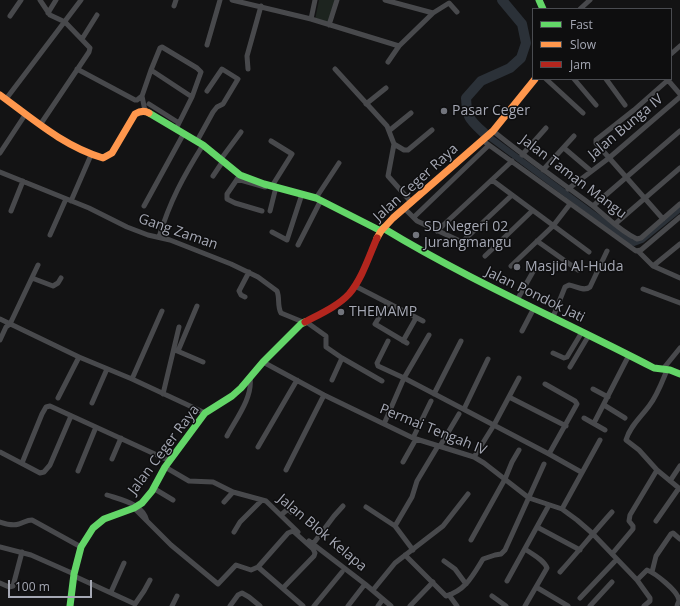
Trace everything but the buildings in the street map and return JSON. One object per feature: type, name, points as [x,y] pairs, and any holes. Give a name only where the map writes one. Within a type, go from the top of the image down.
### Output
[{"type":"street","points":[[10,16],[21,0]]},
{"type":"street","points":[[40,0],[46,6],[50,16],[65,22],[82,39],[90,50],[40,125]]},
{"type":"street","points":[[48,13],[56,0]]},
{"type":"street","points":[[81,0],[65,22],[3,97],[25,115],[75,148],[91,155],[103,158],[110,156],[135,114],[147,107]]},
{"type":"street","points":[[174,6],[176,0]]},
{"type":"street","points":[[207,45],[220,0]]},
{"type":"street","points":[[232,0],[311,19],[399,46]]},
{"type":"street","points":[[311,19],[315,0]]},
{"type":"street","points":[[328,25],[337,0]]},
{"type":"street","points":[[385,0],[433,13]]},
{"type":"street","points":[[581,8],[590,0]]},
{"type":"street","points":[[388,62],[399,46],[433,13],[449,2],[457,12]]},
{"type":"street","points":[[248,69],[247,56],[261,6]]},
{"type":"street","points":[[82,39],[97,15]]},
{"type":"street","points":[[672,53],[680,46]]},
{"type":"street","points":[[77,68],[137,100],[142,96],[161,47],[200,70],[201,74],[192,97],[177,126]]},
{"type":"street","points":[[159,237],[173,198],[200,143],[213,112],[217,107],[223,104],[238,79],[222,68],[207,91]]},
{"type":"street","points":[[151,70],[192,97]]},
{"type":"street","points":[[335,70],[390,130],[394,144],[388,176],[412,203]]},
{"type":"street","name":"Jalan Ceger Raya","points":[[70,606],[74,575],[81,547],[93,528],[104,519],[135,507],[147,498],[165,467],[205,413],[232,396],[302,323],[328,310],[348,295],[355,286],[382,230],[492,131],[534,80]]},
{"type":"street","points":[[547,80],[583,113]]},
{"type":"street","points":[[575,80],[596,105]]},
{"type":"street","points":[[607,80],[625,105]]},
{"type":"street","points":[[680,96],[678,88],[668,80],[634,110],[596,140],[596,143],[663,219],[680,204]]},
{"type":"street","points":[[366,104],[386,88]]},
{"type":"street","points":[[142,96],[147,107],[200,143],[222,160],[238,177],[226,199],[262,211]]},
{"type":"street","name":"Jalan Bunga IV","points":[[568,189],[610,158],[680,96]]},
{"type":"street","points":[[390,130],[411,113]]},
{"type":"street","points":[[0,153],[25,115]]},
{"type":"street","points":[[522,155],[546,128]]},
{"type":"street","points":[[394,144],[404,150],[408,150],[432,130]]},
{"type":"street","name":"Jalan Taman Mangu","points":[[492,131],[634,238],[641,238],[663,219]]},
{"type":"street","points":[[593,206],[680,131]]},
{"type":"street","points":[[213,176],[222,160],[242,132]]},
{"type":"street","points":[[144,206],[184,133]]},
{"type":"street","points":[[543,170],[574,136]]},
{"type":"street","points":[[482,140],[512,161],[569,206],[634,250],[638,251],[653,266],[679,276]]},
{"type":"street","points":[[270,211],[273,187],[292,154],[271,141]]},
{"type":"street","points":[[414,217],[489,145]]},
{"type":"street","points":[[564,148],[591,171]]},
{"type":"street","points":[[50,235],[91,155]]},
{"type":"street","points":[[437,231],[512,161]]},
{"type":"street","points":[[298,245],[319,199],[338,163]]},
{"type":"street","points":[[615,224],[680,168]]},
{"type":"street","name":"Gang Zaman","points":[[0,172],[96,211],[127,227],[148,235],[170,240],[249,272],[277,291],[279,295],[279,309],[281,313],[302,323]]},
{"type":"street","name":"Jalan Pondok Jati","points":[[238,177],[319,199],[382,230],[479,282],[629,354],[654,368],[680,374]]},
{"type":"street","points":[[492,180],[589,252]]},
{"type":"street","points":[[11,211],[23,182]]},
{"type":"street","points":[[272,232],[286,240],[302,194]]},
{"type":"street","points":[[405,209],[417,221],[463,242],[512,195]]},
{"type":"street","points":[[511,266],[553,226],[569,206]]},
{"type":"street","points":[[485,256],[532,211]]},
{"type":"street","points":[[638,251],[680,217]]},
{"type":"street","points":[[537,241],[578,270]]},
{"type":"street","points":[[653,266],[680,244]]},
{"type":"street","points":[[552,317],[565,287],[569,285],[588,289],[607,251]]},
{"type":"street","points":[[0,340],[6,327],[10,324],[38,265]]},
{"type":"street","points":[[517,300],[534,270]]},
{"type":"street","points":[[245,297],[241,295],[239,291],[249,272]]},
{"type":"street","points":[[32,278],[53,286],[58,283],[61,278]]},
{"type":"street","points":[[355,286],[423,321]]},
{"type":"street","points":[[643,289],[680,303]]},
{"type":"street","points":[[388,303],[375,324],[405,342],[416,318]]},
{"type":"street","points":[[163,394],[176,351],[197,306]]},
{"type":"street","points":[[522,331],[534,308]]},
{"type":"street","points":[[132,379],[162,311]]},
{"type":"street","points":[[0,320],[205,413]]},
{"type":"street","points":[[302,323],[326,336],[326,347],[382,381]]},
{"type":"street","points":[[176,351],[179,328]]},
{"type":"street","points":[[553,353],[564,358],[567,357],[586,333]]},
{"type":"street","points":[[570,367],[586,333]]},
{"type":"street","points":[[384,424],[404,379],[429,335]]},
{"type":"street","points":[[388,341],[377,365],[464,409],[581,472]]},
{"type":"street","points":[[434,394],[461,341]]},
{"type":"street","points":[[656,521],[679,489],[657,470],[639,450],[626,440],[636,421],[656,396],[665,370],[680,348]]},
{"type":"street","points":[[176,351],[203,362]]},
{"type":"street","points":[[594,423],[629,354]]},
{"type":"street","points":[[58,398],[79,357]]},
{"type":"street","points":[[332,380],[342,358]]},
{"type":"street","points":[[464,409],[488,359]]},
{"type":"street","name":"Permai Tengah IV","points":[[263,362],[324,395],[415,438],[474,457],[529,498],[562,510],[592,533],[637,580],[650,598],[650,601],[644,606]]},
{"type":"street","points":[[92,403],[107,369]]},
{"type":"street","points":[[227,436],[249,395],[251,384],[250,378]]},
{"type":"street","points":[[474,457],[494,425],[519,378]]},
{"type":"street","points":[[258,447],[297,380]]},
{"type":"street","points":[[545,384],[577,403],[566,426],[549,454]]},
{"type":"street","points":[[593,389],[608,397]]},
{"type":"street","points":[[286,470],[324,395]]},
{"type":"street","points":[[509,397],[566,426]]},
{"type":"street","points":[[403,462],[431,401]]},
{"type":"street","points":[[604,405],[625,418]]},
{"type":"street","points":[[22,463],[46,407],[50,406],[170,461]]},
{"type":"street","points":[[395,526],[412,497],[417,481],[459,414]]},
{"type":"street","points":[[0,452],[40,473],[44,472],[50,465],[71,416]]},
{"type":"street","points":[[584,418],[605,430]]},
{"type":"street","points":[[78,471],[96,427]]},
{"type":"street","points":[[112,459],[121,438]]},
{"type":"street","points":[[562,510],[581,472],[600,440]]},
{"type":"street","points":[[472,540],[519,450]]},
{"type":"street","points":[[449,595],[473,578],[483,559],[501,554],[505,550],[544,464]]},
{"type":"street","points":[[670,481],[680,466]]},
{"type":"street","name":"Jalan Blok Kelapa","points":[[165,467],[189,481],[213,482],[233,492],[268,503],[295,530],[373,590],[391,606]]},
{"type":"street","points":[[612,554],[633,529],[633,526],[629,521],[630,515],[657,470]]},
{"type":"street","points":[[153,488],[172,500]]},
{"type":"street","points":[[224,502],[233,492]]},
{"type":"street","points":[[373,590],[392,565],[443,526],[468,494]]},
{"type":"street","points":[[107,495],[135,507],[142,518],[216,583],[219,583],[236,565],[251,570],[258,568],[288,533],[295,533],[313,549],[315,553],[314,556],[283,588]]},
{"type":"street","points":[[234,532],[240,522],[262,500]]},
{"type":"street","points":[[507,581],[549,505]]},
{"type":"street","points":[[312,544],[343,506]]},
{"type":"street","points":[[366,507],[395,526],[413,550]]},
{"type":"street","points":[[281,516],[288,509],[291,512]]},
{"type":"street","points":[[560,572],[580,550],[592,533],[612,512]]},
{"type":"street","points":[[0,522],[10,525],[29,520],[81,547]]},
{"type":"street","points":[[537,527],[580,550]]},
{"type":"street","points":[[652,572],[656,556],[671,534],[673,533],[680,539]]},
{"type":"street","points":[[0,547],[31,554],[135,604],[150,580]]},
{"type":"street","points":[[525,549],[547,565],[546,571],[525,606]]},
{"type":"street","points":[[0,583],[11,588],[13,586],[22,552]]},
{"type":"street","points":[[405,555],[446,596],[449,595],[457,606]]},
{"type":"street","points":[[580,598],[617,559]]},
{"type":"street","points":[[444,560],[455,569],[466,584]]},
{"type":"street","points":[[111,592],[124,563]]},
{"type":"street","points":[[258,568],[303,606]]},
{"type":"street","points":[[637,580],[647,570],[652,572],[673,589],[679,600],[677,606]]},
{"type":"street","points":[[314,606],[342,572]]},
{"type":"street","points":[[410,606],[433,582]]},
{"type":"street","points":[[590,606],[612,582]]},
{"type":"street","points":[[348,606],[365,584]]},
{"type":"street","points":[[536,587],[568,606]]},
{"type":"street","points":[[230,606],[238,595],[242,593],[249,596],[260,606]]},
{"type":"street","points":[[172,606],[177,596]]},
{"type":"street","points":[[492,596],[506,606]]},
{"type":"street","points":[[378,606],[383,599]]},
{"type":"shaded area","points":[[319,0],[337,0],[329,25],[315,20]]},
{"type":"waterway","points":[[484,133],[470,118],[467,110],[466,98],[481,81],[510,68],[521,58],[526,43],[522,24],[502,0]]},
{"type":"waterway","points":[[484,133],[631,242],[634,243],[642,240],[680,209]]},
{"type":"traffic: fast","points":[[539,0],[543,8]]},
{"type":"traffic: fast","points":[[149,113],[203,145],[240,175],[264,184],[316,198],[381,231]]},
{"type":"traffic: fast","points":[[383,228],[449,266],[654,368],[670,370],[680,374]]},
{"type":"traffic: fast","points":[[70,606],[74,574],[81,547],[93,528],[104,519],[134,508],[142,503],[152,491],[165,467],[205,413],[232,396],[241,388],[263,362],[301,324],[305,322]]},
{"type":"traffic: slow","points":[[377,238],[381,231],[393,218],[493,131],[534,80]]},
{"type":"traffic: slow","points":[[0,95],[62,139],[88,153],[103,158],[112,153],[135,114],[142,111],[149,113]]},
{"type":"traffic: jam","points":[[305,322],[323,313],[349,294],[354,288],[377,238]]},
{"type":"place","name":"Pasar Ceger","points":[[444,111]]},
{"type":"place","name":"SD Negeri 02 Jurangmangu","points":[[416,235]]},
{"type":"place","name":"Masjid Al-Huda","points":[[517,267]]},
{"type":"place","name":"THEMAMP","points":[[341,312]]}]
